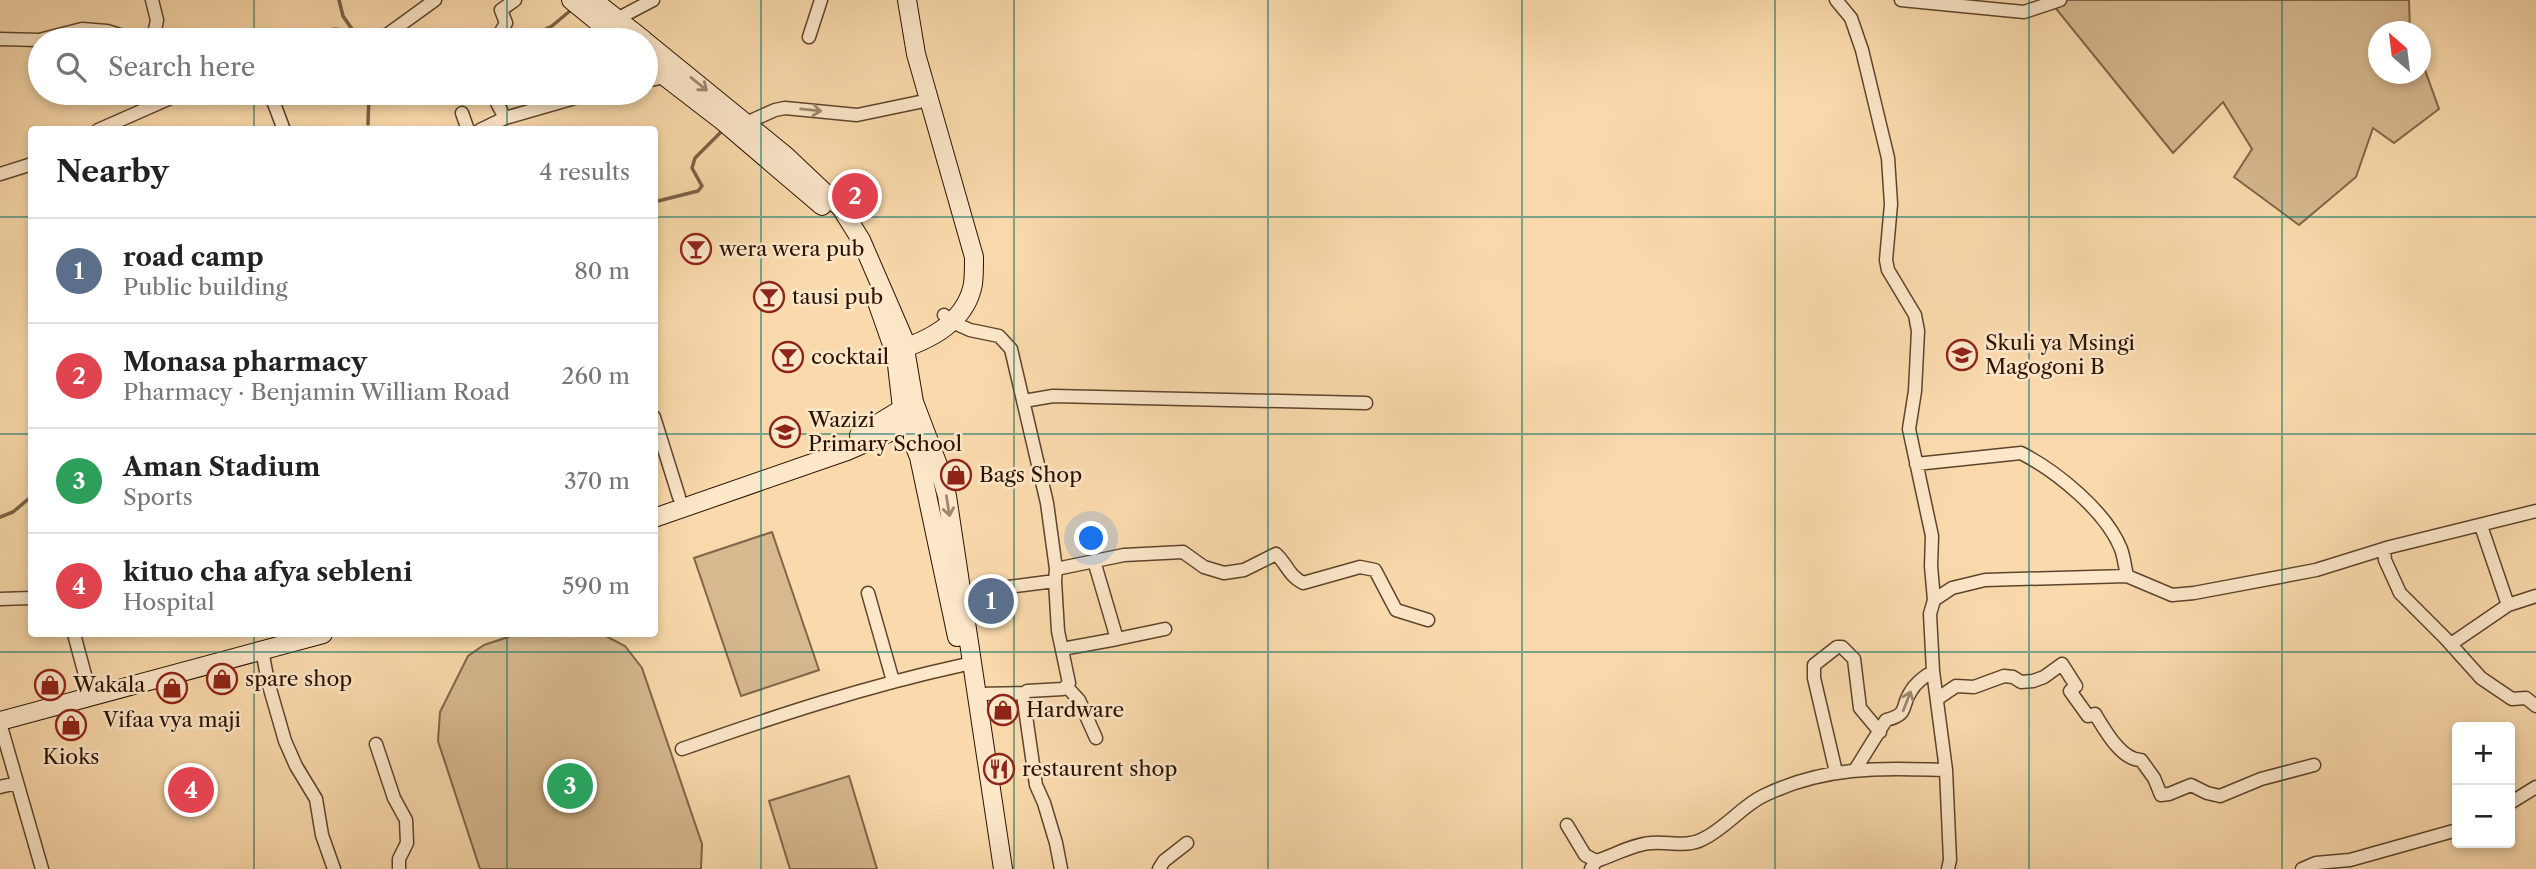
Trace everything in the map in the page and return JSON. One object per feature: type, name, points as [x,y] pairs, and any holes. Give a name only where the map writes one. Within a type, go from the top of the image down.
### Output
[{"type":"main road","points":[[571,0],[605,28]]},
{"type":"main road","points":[[593,0],[628,28]]},
{"type":"main road","points":[[899,344],[948,318],[973,286],[974,257],[924,102],[904,0]]},
{"type":"main road","points":[[658,52],[786,156],[841,208],[861,240],[899,344],[910,414],[963,665],[991,869]]},
{"type":"main road","points":[[658,71],[730,127],[832,216],[866,267],[899,344]]},
{"type":"main road","points":[[658,504],[844,441],[910,414]]},
{"type":"main road","points":[[658,517],[847,451],[910,414]]},
{"type":"main road","points":[[910,414],[938,465],[947,496],[1003,869]]},
{"type":"main road","points":[[0,711],[266,637]]},
{"type":"main road","points":[[0,722],[312,637]]},
{"type":"street","points":[[152,0],[157,20],[156,28]]},
{"type":"street","points":[[396,28],[435,0]]},
{"type":"street","points":[[503,28],[506,23],[501,10],[515,0]]},
{"type":"street","points":[[617,19],[653,0]]},
{"type":"street","points":[[809,37],[821,0]]},
{"type":"street","points":[[1836,0],[1851,18],[1862,50],[1888,158],[1891,204],[1886,260],[1888,270],[1915,315],[1918,331],[1915,391],[1909,429],[1932,536],[1934,600],[1930,614],[1933,671],[1945,770],[1950,860],[1948,869]]},
{"type":"street","points":[[1901,0],[2024,12],[2060,0]]},
{"type":"street","points":[[0,39],[28,40]]},
{"type":"street","points":[[658,78],[665,77]]},
{"type":"street","points":[[746,123],[785,108],[857,115],[924,102]]},
{"type":"street","points":[[107,126],[155,105]]},
{"type":"street","points":[[275,105],[282,126]]},
{"type":"street","points":[[498,105],[505,118]]},
{"type":"street","points":[[488,126],[505,118],[550,105]]},
{"type":"street","points":[[462,113],[467,126]]},
{"type":"street","points":[[0,174],[28,165]]},
{"type":"street","points":[[948,318],[970,330],[999,336],[1011,349],[1047,503],[1058,631],[1069,683],[1067,687]]},
{"type":"street","points":[[1024,401],[1053,396],[1366,403]]},
{"type":"street","points":[[658,430],[679,496]]},
{"type":"street","points":[[1916,464],[2021,453],[2031,458],[2064,480],[2098,513],[2121,550],[2127,576]]},
{"type":"street","points":[[1934,600],[1952,588],[1985,580],[2127,576],[2172,595],[2316,570],[2384,549],[2536,511]]},
{"type":"street","points":[[2481,526],[2508,605]]},
{"type":"street","points":[[2384,549],[2385,560],[2400,593],[2481,678],[2498,692],[2512,699],[2526,698],[2536,706]]},
{"type":"street","points":[[961,593],[1055,575],[1094,561],[1124,555],[1183,552],[1204,567],[1224,573],[1244,570],[1276,554],[1292,577],[1303,583],[1360,567],[1375,570],[1396,610],[1428,620]]},
{"type":"street","points":[[1094,561],[1117,639]]},
{"type":"street","points":[[868,593],[893,681]]},
{"type":"street","points":[[2451,644],[2508,605],[2536,596]]},
{"type":"street","points":[[0,599],[28,598]]},
{"type":"street","points":[[1062,649],[1165,629]]},
{"type":"street","points":[[75,637],[88,686]]},
{"type":"street","points":[[1836,772],[1814,678],[1814,665],[1837,647],[1842,647],[1854,659],[1860,708],[1868,721],[1880,732]]},
{"type":"street","points":[[262,650],[285,741],[292,760],[316,799],[322,835],[334,869]]},
{"type":"street","points":[[1937,699],[1956,687],[1974,687],[2004,676],[2021,682],[2033,681],[2044,677],[2062,664],[2076,686],[2070,691],[2088,716],[2095,714],[2123,753],[2141,760],[2154,778],[2161,795],[2191,785],[2220,796],[2261,779],[2314,765]]},
{"type":"street","points":[[682,749],[790,711],[893,681],[963,665]]},
{"type":"street","points":[[1855,771],[1886,720],[1899,717],[1905,710],[1909,692],[1933,671]]},
{"type":"street","points":[[977,694],[1067,687]]},
{"type":"street","points":[[1067,687],[1079,700],[1096,738]]},
{"type":"street","points":[[1024,692],[1031,765],[1056,843],[1061,869]]},
{"type":"street","points":[[0,722],[42,869]]},
{"type":"street","points":[[376,744],[394,798],[406,820],[407,843],[399,859],[399,869]]},
{"type":"street","points":[[1567,825],[1593,865],[1649,843],[1680,844],[1701,841],[1727,825],[1760,797],[1807,777],[1855,771],[1945,770]]},
{"type":"street","points":[[0,787],[17,783]]},
{"type":"street","points":[[2515,800],[2536,787]]},
{"type":"street","points":[[2302,869],[2316,863],[2350,860],[2452,831]]},
{"type":"street","points":[[1159,869],[1164,861],[1187,843]]},
{"type":"shaded area","points":[[2049,0],[2409,0],[2410,21],[2368,21],[2368,84],[2430,84],[2439,109],[2394,143],[2373,128],[2356,177],[2299,225],[2234,177],[2252,149],[2223,102],[2173,153]]},
{"type":"shaded area","points":[[772,532],[819,670],[741,696],[694,558]]},
{"type":"shaded area","points":[[508,637],[608,637],[625,646],[642,668],[702,844],[701,869],[480,869],[438,741],[440,712],[468,656],[484,645]]},
{"type":"shaded area","points":[[849,776],[877,869],[790,869],[769,801]]},
{"type":"waterway","points":[[339,0],[343,16],[351,28]]},
{"type":"waterway","points":[[548,28],[571,10]]},
{"type":"waterway","points":[[368,124],[369,105]]},
{"type":"waterway","points":[[658,201],[698,191],[702,186],[692,168],[695,158],[722,131]]},
{"type":"waterway","points":[[0,517],[13,512],[28,499]]},
{"type":"place","name":"Monasa pharmacy","points":[[855,196]]},
{"type":"place","name":"wera wera pub","points":[[696,249]]},
{"type":"place","name":"tausi pub","points":[[769,297]]},
{"type":"place","name":"Skuli ya Msingi Magogoni B","points":[[1962,355]]},
{"type":"place","name":"cocktail","points":[[788,357]]},
{"type":"place","name":"Wazizi Primary School","points":[[785,432]]},
{"type":"place","name":"Bags Shop","points":[[956,475]]},
{"type":"place","name":"road camp","points":[[991,601]]},
{"type":"place","name":"spare shop","points":[[222,679]]},
{"type":"place","name":"Wakala","points":[[50,685]]},
{"type":"place","name":"Vifaa vya maji","points":[[172,688]]},
{"type":"place","name":"Hardware","points":[[1003,710]]},
{"type":"place","name":"Kioks","points":[[71,725]]},
{"type":"place","name":"restaurent shop","points":[[999,769]]},
{"type":"place","name":"Aman Stadium","points":[[570,786]]},
{"type":"place","name":"kituo cha afya sebleni","points":[[191,790]]}]
